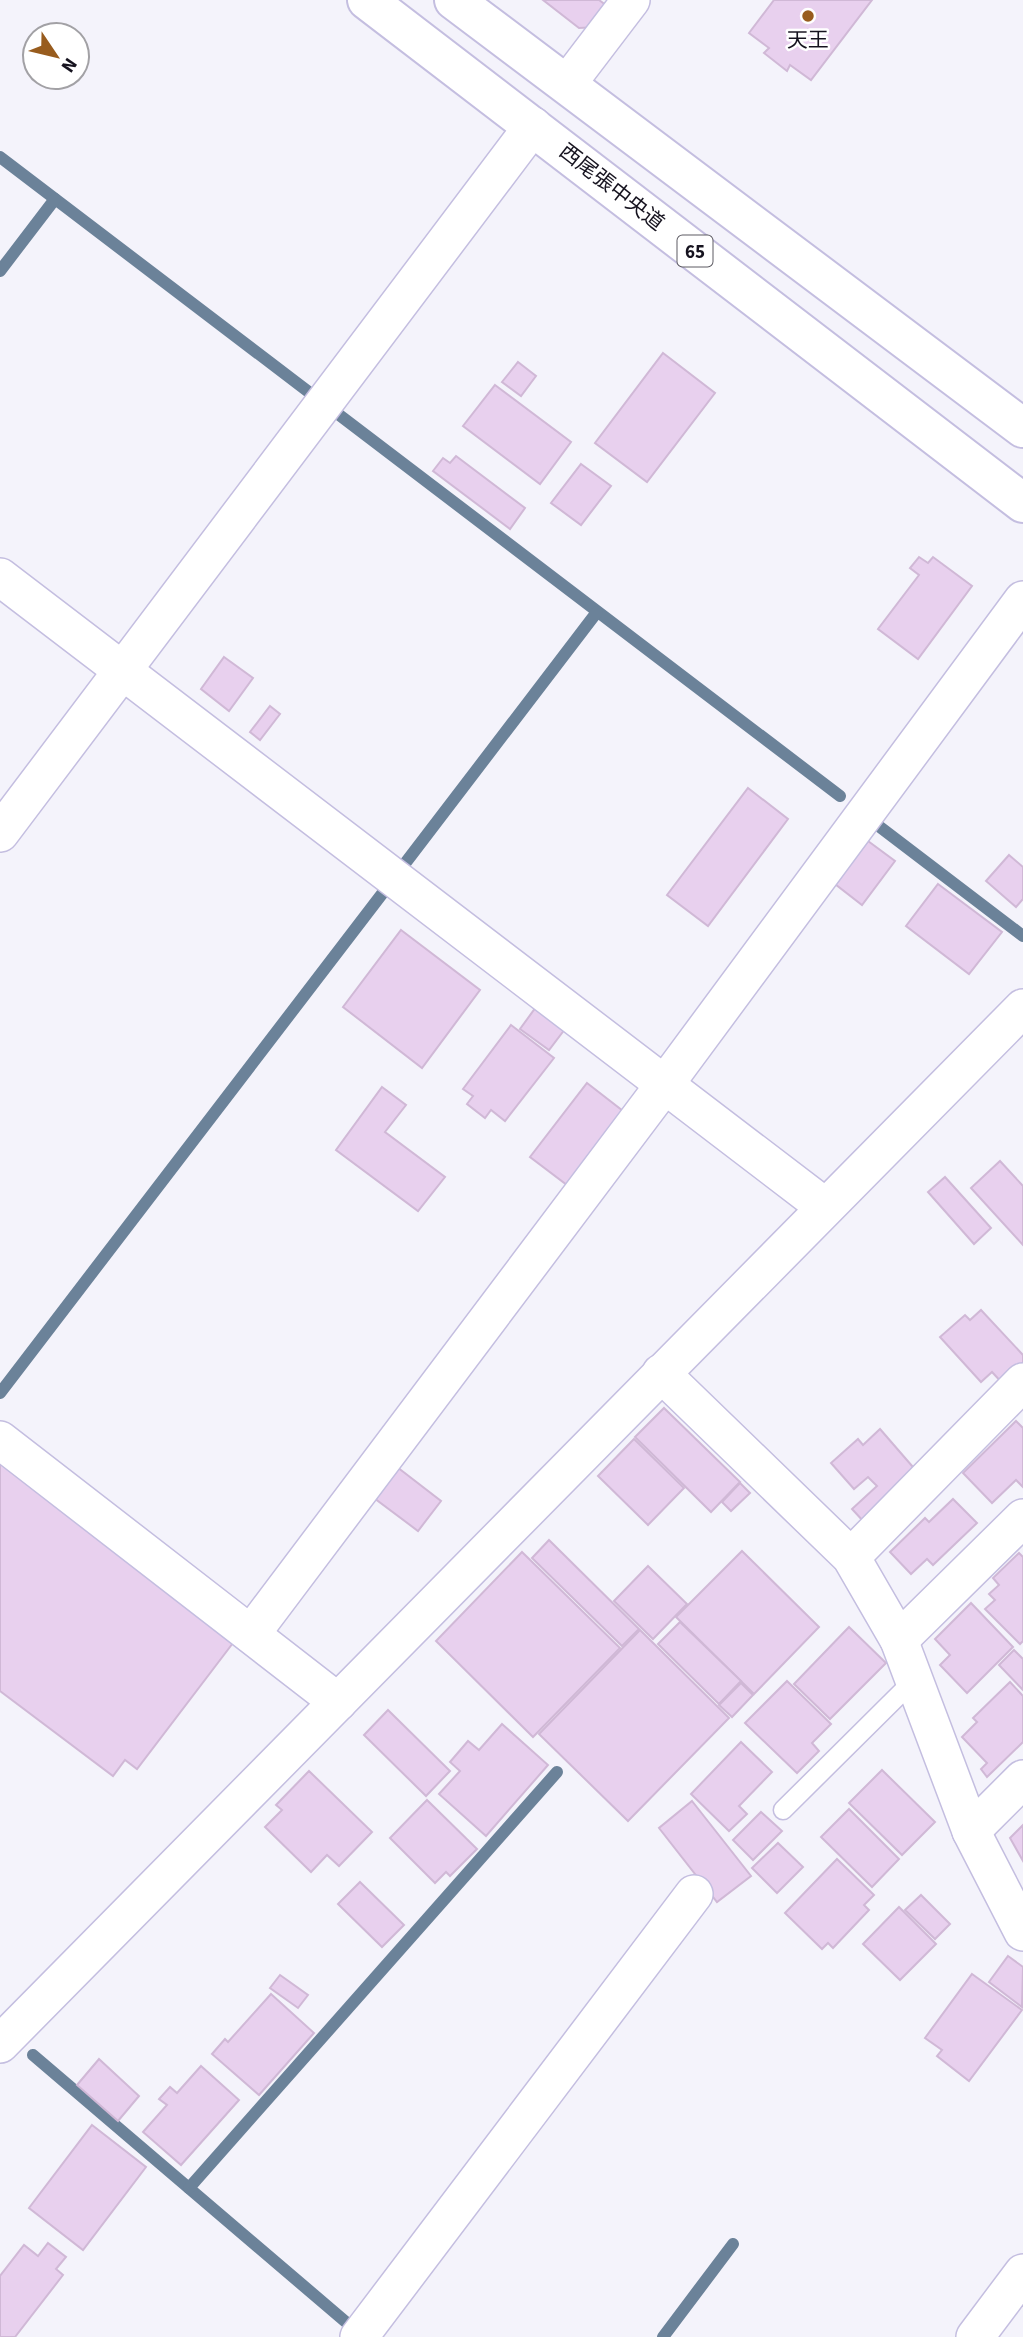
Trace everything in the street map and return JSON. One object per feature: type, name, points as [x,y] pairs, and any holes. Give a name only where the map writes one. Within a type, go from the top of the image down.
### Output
[{"type":"main road","name":"西尾張中央道","points":[[367,0],[1023,503]]},
{"type":"main road","points":[[454,0],[1023,428]]},
{"type":"street","points":[[566,84],[631,0]]},
{"type":"street","points":[[0,833],[533,126]]},
{"type":"street","points":[[0,577],[825,1208]]},
{"type":"street","points":[[251,1634],[665,1084],[1023,600]]},
{"type":"street","points":[[0,2044],[661,1373],[1021,1014]]},
{"type":"street","points":[[661,1373],[851,1558],[899,1640],[971,1830],[1023,1932]]},
{"type":"street","points":[[851,1558],[1023,1382]]},
{"type":"street","points":[[0,1440],[338,1702]]},
{"type":"street","points":[[899,1640],[1023,1518]]},
{"type":"street","points":[[971,1830],[1023,1779]]},
{"type":"street","points":[[359,2337],[694,1894]]},
{"type":"street","points":[[975,2337],[1023,2273]]},
{"type":"lane","points":[[783,1810],[914,1680]]},
{"type":"building","points":[[543,0],[599,0],[611,9],[598,27],[579,28]]},
{"type":"building","points":[[774,0],[872,0],[811,80],[790,65],[787,71],[764,53],[769,48],[749,33]]},
{"type":"building","points":[[663,353],[715,393],[647,482],[595,443]]},
{"type":"building","points":[[518,362],[536,376],[521,396],[502,382]]},
{"type":"building","points":[[495,385],[571,442],[540,484],[463,426]]},
{"type":"building","points":[[456,456],[525,508],[510,529],[433,471],[443,458],[450,463]]},
{"type":"building","points":[[581,464],[611,486],[581,525],[551,503]]},
{"type":"building","points":[[919,557],[928,563],[933,557],[972,586],[918,659],[878,629],[919,575],[910,568]]},
{"type":"building","points":[[224,657],[253,678],[229,711],[201,689]]},
{"type":"building","points":[[270,706],[280,714],[260,740],[250,732]]},
{"type":"building","points":[[748,788],[788,819],[708,926],[667,895]]},
{"type":"building","points":[[868,841],[895,861],[862,905],[835,884]]},
{"type":"building","points":[[1009,855],[1023,867],[1023,899],[1016,907],[986,881]]},
{"type":"building","points":[[938,884],[1002,932],[969,974],[906,926]]},
{"type":"building","points":[[401,930],[480,990],[422,1068],[343,1007]]},
{"type":"building","points":[[536,1007],[565,1029],[549,1050],[520,1029]]},
{"type":"building","points":[[511,1025],[554,1058],[505,1121],[491,1110],[485,1118],[467,1104],[473,1096],[463,1089]]},
{"type":"building","points":[[587,1083],[623,1111],[567,1185],[530,1157]]},
{"type":"building","points":[[382,1087],[406,1105],[385,1132],[445,1177],[418,1211],[336,1150]]},
{"type":"building","points":[[1000,1161],[1023,1186],[1023,1245],[971,1188]]},
{"type":"building","points":[[945,1177],[991,1228],[974,1244],[928,1192]]},
{"type":"building","points":[[981,1310],[1023,1355],[1023,1370],[1005,1386],[992,1372],[981,1382],[940,1337],[965,1315],[970,1320]]},
{"type":"building","points":[[664,1408],[740,1482],[711,1512],[635,1437]]},
{"type":"building","points":[[1016,1421],[1023,1428],[1023,1487],[1016,1480],[992,1503],[963,1473]]},
{"type":"building","points":[[880,1429],[919,1474],[865,1523],[852,1509],[877,1486],[868,1477],[854,1489],[831,1463],[858,1439],[863,1445]]},
{"type":"building","points":[[634,1439],[684,1488],[648,1525],[598,1476]]},
{"type":"building","points":[[0,1460],[236,1639],[137,1769],[125,1760],[113,1776],[0,1691]]},
{"type":"building","points":[[397,1467],[441,1501],[418,1531],[374,1498]]},
{"type":"building","points":[[740,1483],[750,1493],[731,1511],[722,1502]]},
{"type":"building","points":[[953,1499],[977,1523],[933,1565],[927,1559],[911,1574],[890,1552],[925,1518],[929,1522]]},
{"type":"building","points":[[549,1540],[639,1629],[622,1646],[532,1558]]},
{"type":"building","points":[[742,1551],[819,1627],[754,1694],[676,1617]]},
{"type":"building","points":[[522,1552],[620,1648],[533,1737],[436,1641]]},
{"type":"building","points":[[1019,1553],[1023,1557],[1023,1641],[1020,1644],[985,1609],[995,1600],[989,1594],[999,1585],[993,1578]]},
{"type":"building","points":[[648,1566],[687,1604],[653,1639],[614,1601]]},
{"type":"building","points":[[971,1603],[1013,1647],[967,1693],[940,1665],[950,1655],[935,1639]]},
{"type":"building","points":[[680,1622],[741,1681],[719,1704],[658,1644]]},
{"type":"building","points":[[849,1627],[886,1663],[830,1719],[794,1684]]},
{"type":"building","points":[[640,1630],[729,1718],[628,1821],[539,1734]]},
{"type":"building","points":[[1014,1650],[1023,1659],[1023,1690],[999,1665]]},
{"type":"building","points":[[787,1681],[831,1724],[812,1743],[819,1751],[797,1773],[745,1723]]},
{"type":"building","points":[[1010,1682],[1023,1696],[1023,1742],[987,1777],[981,1769],[987,1763],[962,1737],[977,1722],[973,1718]]},
{"type":"building","points":[[741,1683],[753,1695],[732,1717],[719,1705]]},
{"type":"building","points":[[388,1710],[450,1771],[426,1796],[364,1735]]},
{"type":"building","points":[[502,1724],[548,1765],[486,1836],[439,1794],[460,1771],[450,1762],[468,1741],[479,1750]]},
{"type":"building","points":[[741,1742],[772,1772],[739,1806],[747,1814],[729,1831],[691,1794]]},
{"type":"building","points":[[882,1770],[935,1822],[902,1855],[849,1803]]},
{"type":"building","points":[[309,1771],[372,1832],[339,1866],[327,1855],[311,1872],[265,1827],[282,1810],[276,1805]]},
{"type":"building","points":[[427,1800],[477,1849],[450,1876],[446,1872],[435,1883],[390,1838]]},
{"type":"building","points":[[692,1801],[751,1876],[717,1902],[659,1828]]},
{"type":"building","points":[[849,1809],[899,1859],[872,1887],[821,1837]]},
{"type":"building","points":[[761,1812],[782,1831],[753,1860],[733,1840]]},
{"type":"building","points":[[1023,1825],[1023,1861],[1010,1838]]},
{"type":"building","points":[[778,1843],[803,1867],[777,1893],[752,1868]]},
{"type":"building","points":[[837,1859],[874,1895],[864,1905],[869,1910],[833,1948],[828,1943],[822,1949],[785,1913]]},
{"type":"building","points":[[360,1882],[404,1925],[382,1947],[338,1904]]},
{"type":"building","points":[[921,1895],[950,1924],[935,1939],[905,1910]]},
{"type":"building","points":[[899,1907],[936,1944],[900,1980],[863,1944]]},
{"type":"building","points":[[1008,1956],[1023,1967],[1022,2007],[989,1982]]},
{"type":"building","points":[[972,1974],[1022,2010],[969,2081],[937,2056],[942,2050],[925,2038]]},
{"type":"building","points":[[280,1975],[308,1995],[298,2008],[270,1988]]},
{"type":"building","points":[[271,1994],[314,2033],[259,2095],[212,2054],[225,2039],[228,2042]]},
{"type":"building","points":[[99,2059],[139,2096],[118,2121],[77,2085]]},
{"type":"building","points":[[201,2066],[239,2100],[181,2165],[143,2132],[167,2105],[159,2099],[170,2087],[177,2093]]},
{"type":"building","points":[[92,2125],[146,2167],[83,2250],[29,2208]]},
{"type":"building","points":[[48,2243],[66,2257],[56,2269],[63,2275],[15,2337],[0,2337],[0,2276],[24,2245],[38,2256]]},
{"type":"waterway","points":[[0,157],[314,396]]},
{"type":"waterway","points":[[0,271],[55,199]]},
{"type":"waterway","points":[[338,414],[840,796]]},
{"type":"waterway","points":[[400,870],[597,612]]},
{"type":"waterway","points":[[876,824],[1023,936]]},
{"type":"waterway","points":[[0,1393],[385,890]]},
{"type":"waterway","points":[[189,2188],[557,1772]]},
{"type":"waterway","points":[[33,2055],[347,2323]]},
{"type":"waterway","points":[[663,2337],[733,2244]]},
{"type":"place","name":"天王","points":[[808,16]]}]
